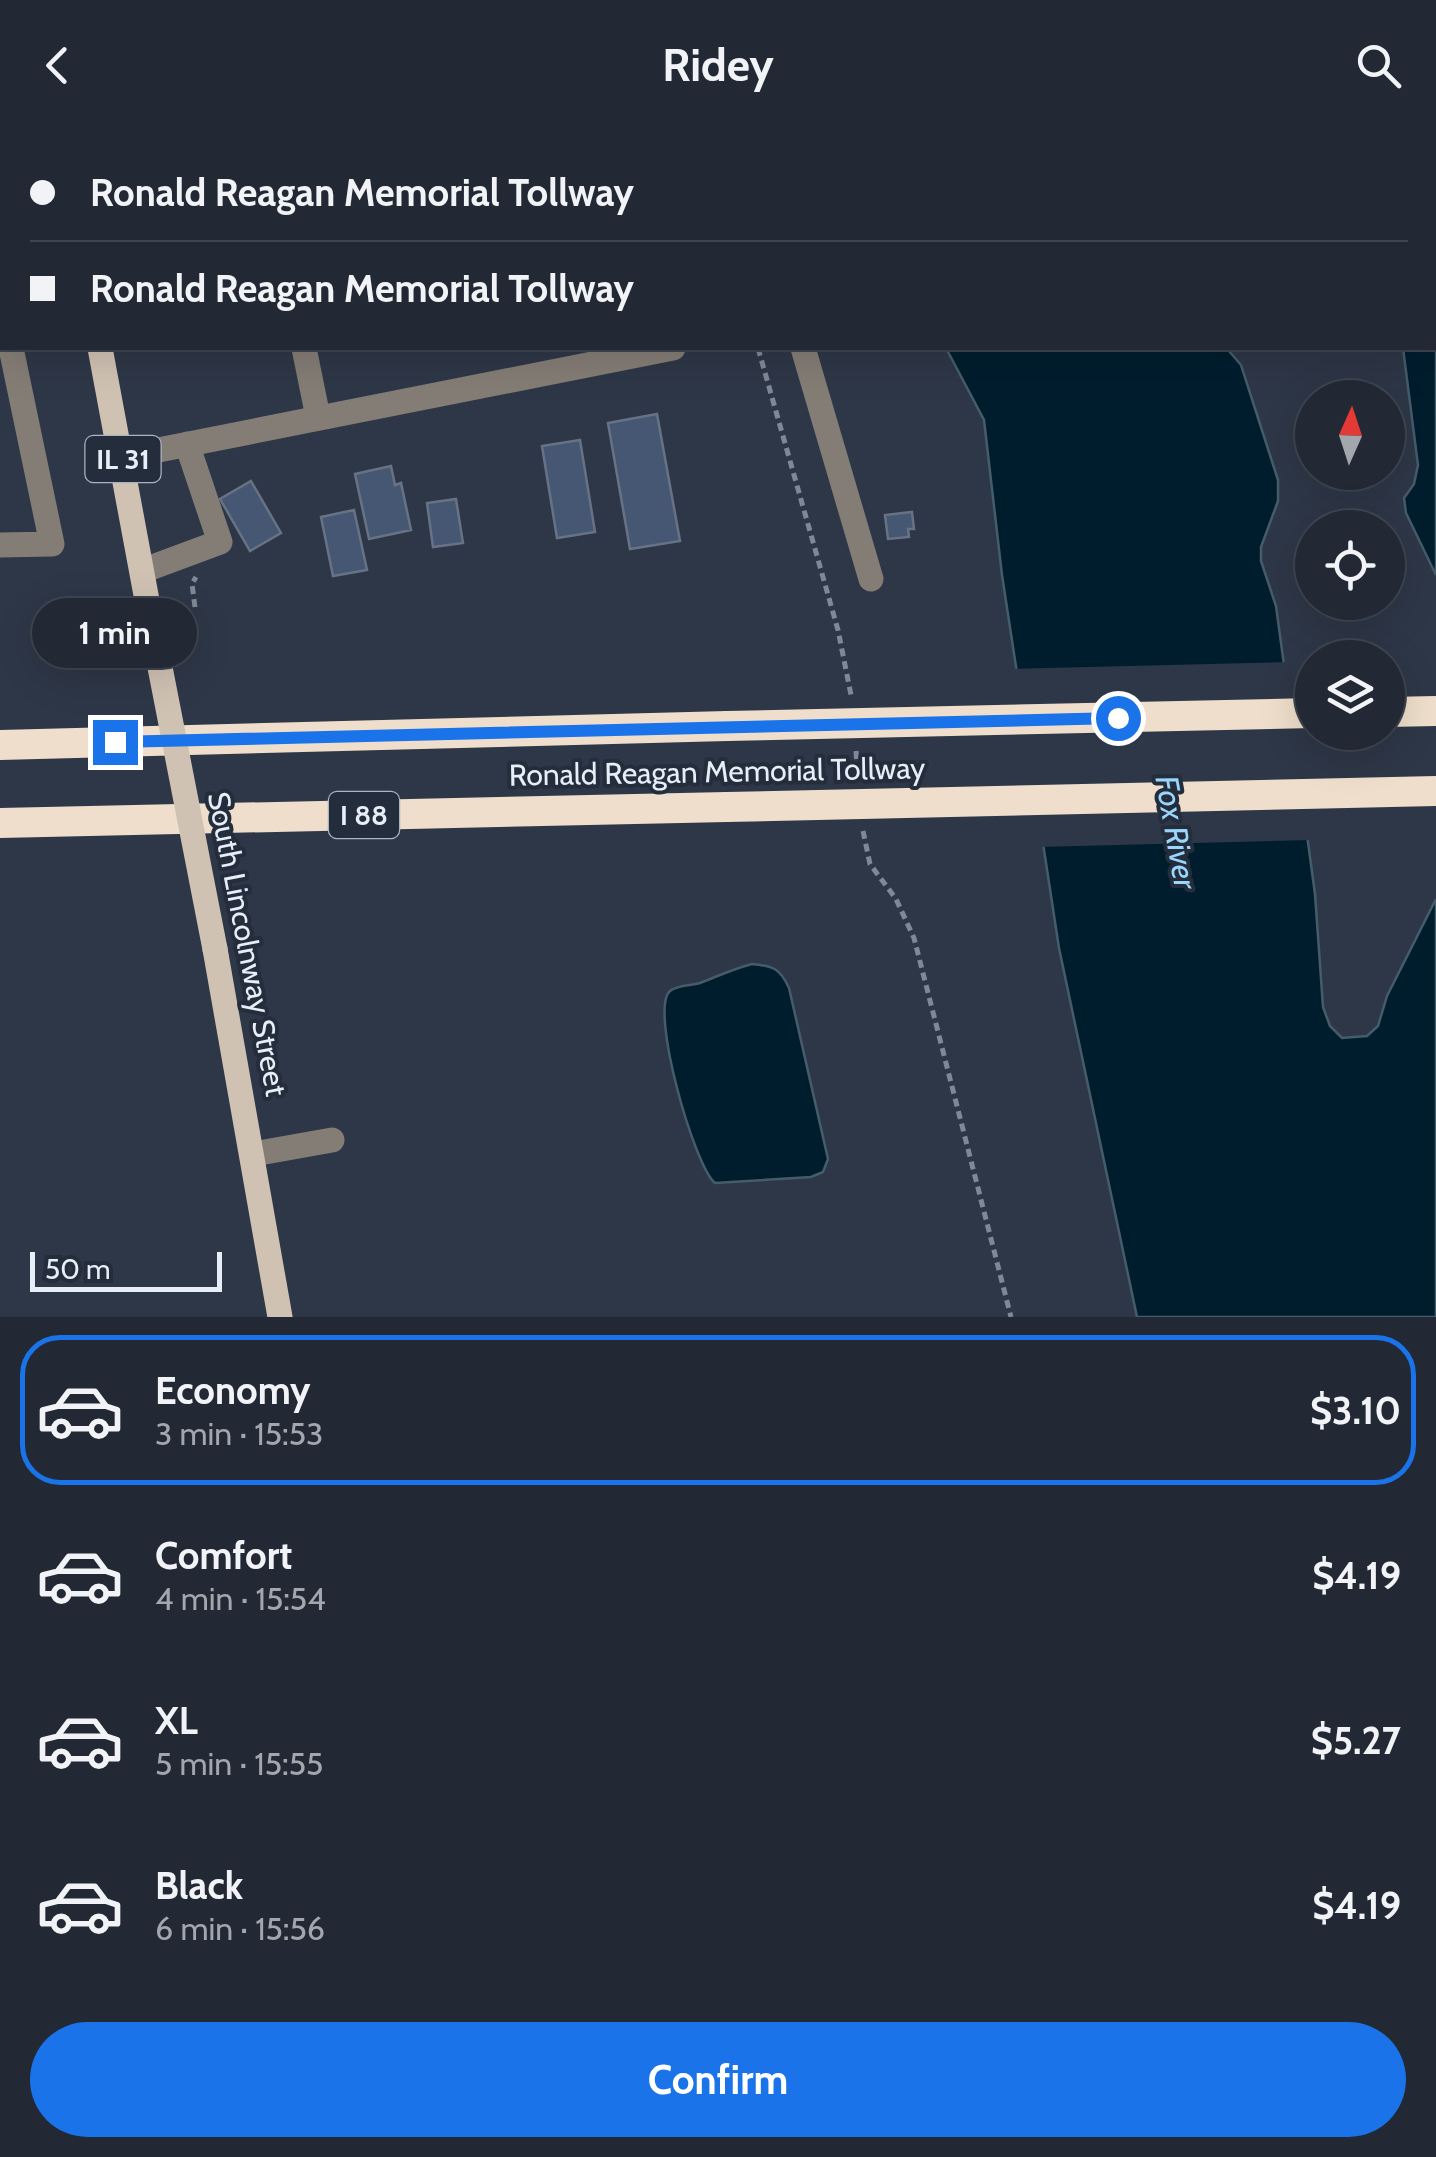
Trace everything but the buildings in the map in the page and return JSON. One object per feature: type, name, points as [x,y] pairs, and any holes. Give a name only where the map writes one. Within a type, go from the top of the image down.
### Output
[{"type":"highway","points":[[1405,712],[1436,711]]},
{"type":"highway","name":"Ronald Reagan Memorial Tollway","points":[[0,746],[1295,714]]},
{"type":"highway","name":"Ronald Reagan Memorial Tollway","points":[[0,823],[1436,791]]},
{"type":"main road","name":"South Lincolnway Street","points":[[100,350],[216,949],[280,1317]]},
{"type":"street","points":[[0,545],[52,544],[11,350]]},
{"type":"street","points":[[304,350],[318,417]]},
{"type":"street","points":[[123,457],[663,350]]},
{"type":"street","points":[[804,350],[871,579]]},
{"type":"street","points":[[142,571],[220,542],[187,444]]},
{"type":"street","points":[[254,1154],[332,1140]]},
{"type":"path","points":[[195,607],[192,584],[203,572]]},
{"type":"water","name":"Fox River","points":[[947,350],[1229,351],[1241,365],[1278,480],[1278,501],[1261,547],[1261,561],[1276,606],[1315,894],[1323,1007],[1330,1026],[1342,1038],[1367,1036],[1378,1026],[1387,996],[1436,899],[1436,1317],[1137,1317],[1059,948],[1002,575],[984,420]]},
{"type":"water","points":[[1403,350],[1436,350],[1436,575],[1406,513],[1404,498],[1414,484],[1418,465]]},
{"type":"water","points":[[752,964],[775,969],[789,988],[828,1159],[823,1172],[811,1177],[715,1183],[696,1148],[677,1087],[669,1055],[665,1003],[674,989]]},
{"type":"pier","points":[[1289,662],[1295,750],[1300,750],[1312,840],[1039,847],[1011,669]]},
{"type":"route","points":[[115,742],[1118,718]]}]
